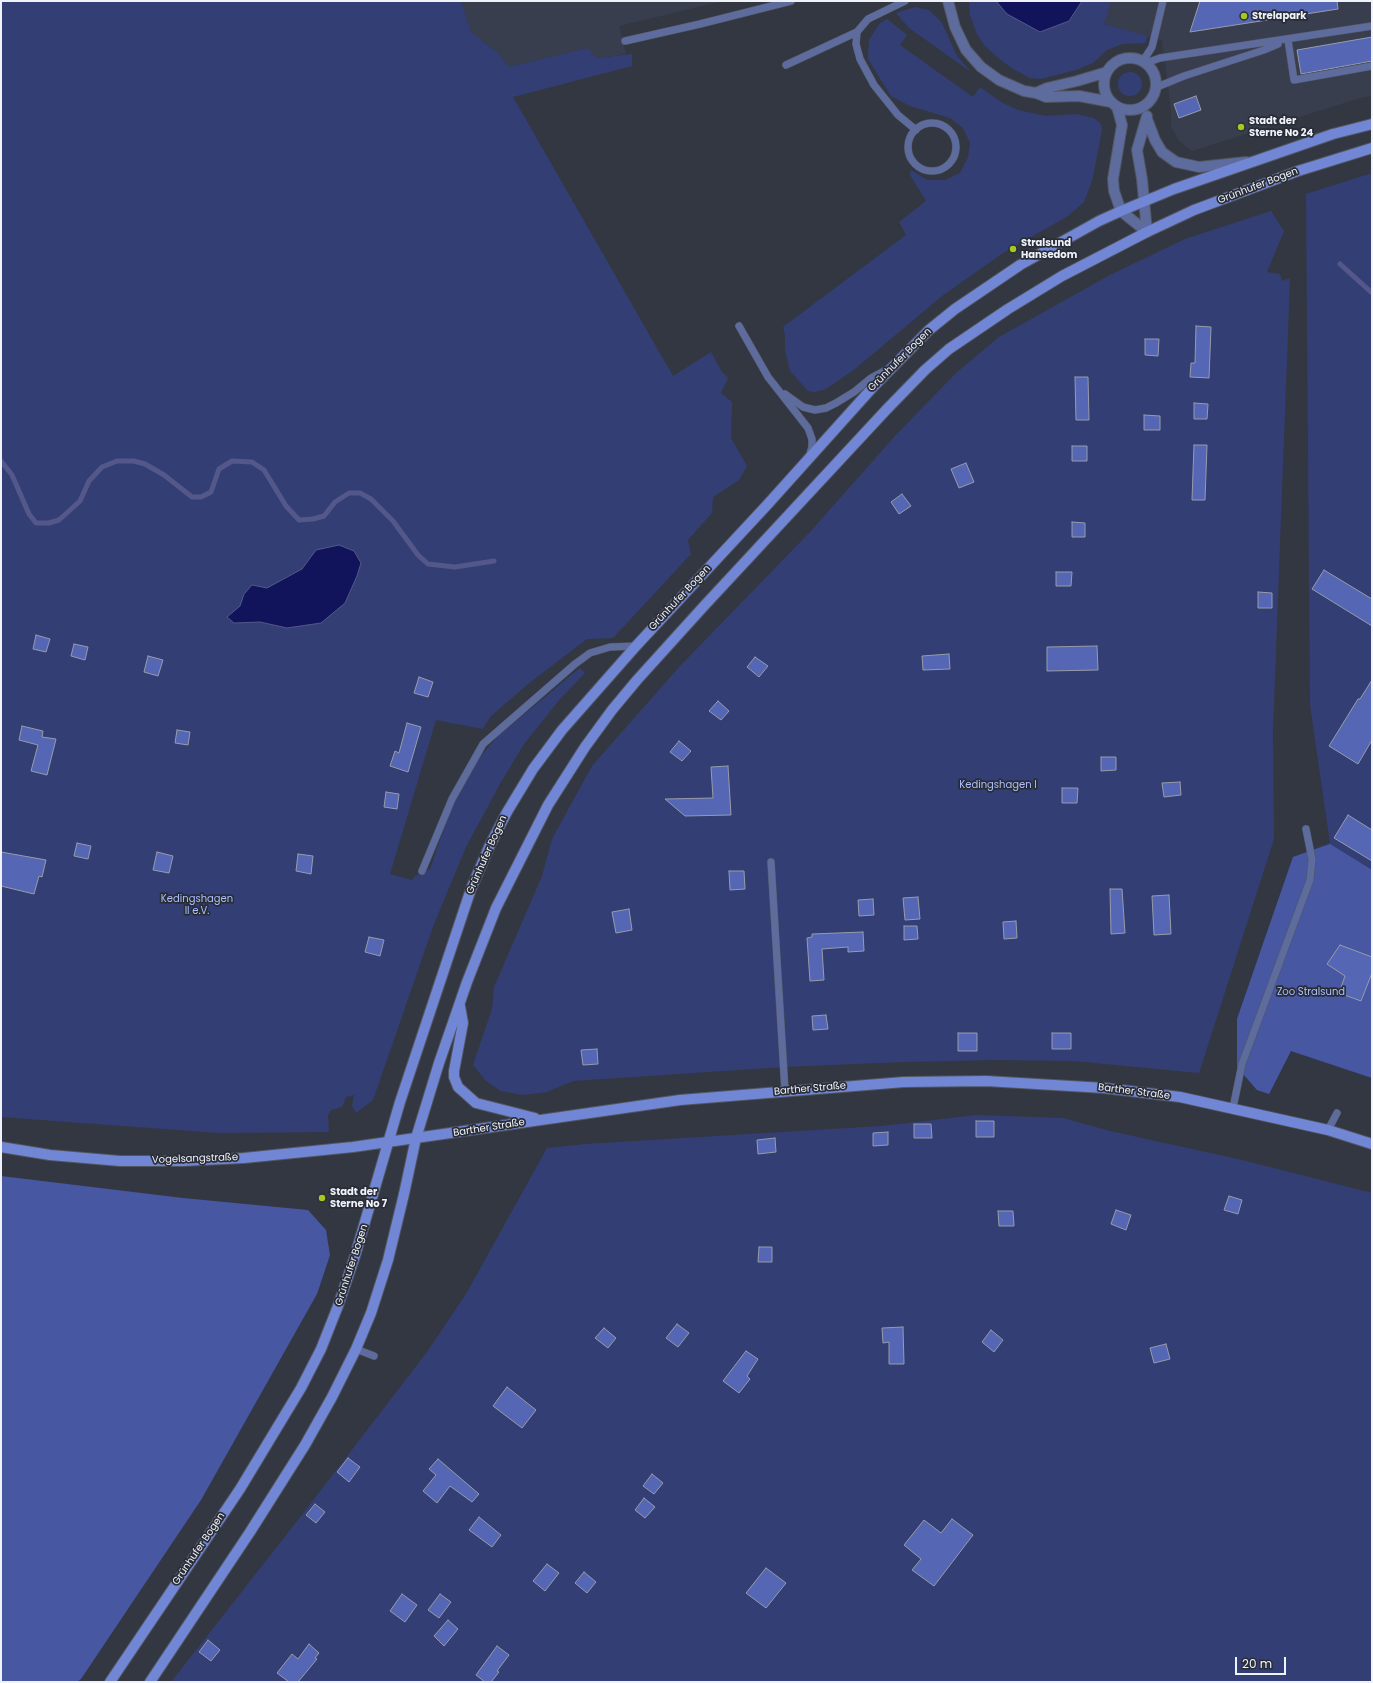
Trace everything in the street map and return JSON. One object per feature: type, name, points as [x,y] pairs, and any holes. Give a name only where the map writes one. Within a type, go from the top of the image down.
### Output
[{"type":"main road","name":"Grünhufer Bogen","points":[[110,1682],[240,1489],[301,1388],[321,1349],[338,1306],[360,1242],[400,1102],[454,936],[471,889],[490,845],[507,812],[532,769],[553,741],[636,646],[893,367],[929,330],[983,289],[1020,265],[1100,221],[1145,200],[1333,134],[1372,124]]},
{"type":"main road","name":"Grünhufer Bogen","points":[[150,1682],[306,1445],[356,1349],[371,1313],[388,1260],[416,1138],[460,1002],[496,908],[548,805],[584,747],[637,680],[887,409],[949,349],[1008,309],[1062,276],[1147,232],[1194,210],[1298,170],[1372,148]]},
{"type":"main road","points":[[460,1002],[462,1023],[454,1072],[454,1077],[458,1087],[476,1103],[539,1120]]},
{"type":"main road","name":"Barther Straße","points":[[388,1142],[680,1100],[904,1082],[986,1081],[1058,1084],[1136,1091],[1180,1097],[1328,1130],[1372,1144]]},
{"type":"main road","name":"Vogelsangstraße","points":[[1,1147],[50,1155],[112,1160],[182,1161],[244,1158],[388,1142]]},
{"type":"street","points":[[948,1],[955,28],[966,50],[981,66],[999,80],[1024,91],[1036,93],[1046,97],[1079,96],[1114,104],[1125,110],[1134,110],[1142,108],[1149,103],[1154,95],[1157,87],[1156,78],[1152,69],[1145,62],[1129,57],[1122,59],[1111,66],[1104,80],[1104,87],[1114,104],[1122,125],[1122,134],[1113,179],[1114,191],[1121,211],[1147,232]]},
{"type":"street","points":[[1036,93],[1047,88],[1107,72]]},
{"type":"street","name":"Grünhufer Bogen","points":[[1147,232],[1145,200],[1137,150],[1147,119],[1149,103]]},
{"type":"street","name":"Grünhufer Bogen","points":[[1147,119],[1155,140],[1162,152],[1182,164],[1199,167],[1256,161]]},
{"type":"lane","points":[[625,41],[790,1]]},
{"type":"lane","points":[[786,65],[857,32],[868,19],[905,1]]},
{"type":"lane","points":[[1145,62],[1152,47],[1163,1]]},
{"type":"lane","points":[[1145,62],[1160,58],[1288,40],[1372,26]]},
{"type":"lane","points":[[857,32],[856,44],[858,51],[874,85],[898,115],[916,130]]},
{"type":"lane","points":[[1288,40],[1294,80],[1372,66]]},
{"type":"lane","points":[[1157,87],[1184,76],[1264,50],[1288,40]]},
{"type":"lane","points":[[938,124],[951,133],[956,147],[955,155],[951,162],[938,170],[923,169],[916,164],[909,151],[909,144],[911,136],[916,130],[922,126],[938,124]]},
{"type":"lane","points":[[740,326],[768,376],[812,435],[812,447],[809,459]]},
{"type":"lane","points":[[768,376],[789,397],[803,407],[815,410],[836,403],[854,392],[871,378],[893,367]]},
{"type":"lane","points":[[422,871],[452,799],[483,744],[575,664],[590,653],[610,647],[636,646]]},
{"type":"lane","points":[[1233,1108],[1242,1064],[1310,880],[1312,859],[1306,829]]},
{"type":"lane","points":[[771,862],[785,1092]]},
{"type":"lane","points":[[1328,1130],[1335,1120],[1337,1113]]},
{"type":"lane","points":[[356,1349],[374,1356]]},
{"type":"shaded area","points":[[461,1],[723,1],[619,26],[626,54],[597,58],[586,48],[509,67],[498,53],[471,32]]},
{"type":"shaded area","points":[[996,1],[1082,1],[1069,21],[1040,32],[1007,14]]},
{"type":"shaded area","points":[[1111,1],[1372,1],[1372,96],[1360,98],[1192,151],[1179,141],[1171,126],[1171,109],[1162,40],[1104,24]]},
{"type":"shaded area","points":[[339,545],[354,551],[361,563],[345,603],[321,623],[287,628],[260,622],[234,623],[227,617],[240,606],[244,594],[252,585],[267,588],[302,569],[316,550]]},
{"type":"green space","name":"Kedingshagen II e.V.","points":[[1,1],[461,1],[471,32],[498,53],[509,67],[587,48],[597,58],[632,54],[632,66],[513,97],[673,376],[711,352],[722,372],[728,378],[721,393],[732,402],[731,438],[747,466],[739,480],[713,497],[712,513],[688,540],[691,554],[613,638],[587,639],[528,684],[490,717],[483,729],[436,720],[390,874],[412,880],[415,876],[430,869],[454,800],[479,758],[499,735],[580,668],[585,673],[560,699],[524,744],[501,782],[466,847],[434,924],[373,1100],[356,1113],[352,1106],[354,1095],[346,1097],[342,1107],[331,1110],[328,1115],[329,1132],[219,1133],[1,1117]]},
{"type":"green space","points":[[969,1],[996,1],[1007,14],[1069,21],[1082,1],[1111,1],[1104,24],[1148,36],[1145,43],[1122,44],[1107,50],[1093,63],[1076,70],[1041,79],[1030,78],[1013,69],[984,45],[977,34],[970,15]]},
{"type":"green space","points":[[915,7],[929,10],[942,23],[957,56],[971,72],[909,28],[896,13]]},
{"type":"green space","points":[[887,19],[907,35],[900,45],[973,97],[980,87],[1001,102],[1018,110],[1046,116],[1076,114],[1094,118],[1101,124],[1102,130],[1092,181],[1084,202],[1068,216],[1003,253],[942,296],[855,369],[826,389],[815,392],[808,391],[790,371],[785,350],[785,335],[783,327],[906,235],[899,222],[926,201],[910,175],[911,170],[927,180],[945,180],[960,173],[968,157],[970,143],[963,128],[950,118],[910,106],[891,96],[868,59],[869,40],[879,24]]},
{"type":"green space","points":[[1130,72],[1138,76],[1142,84],[1138,92],[1130,96],[1122,92],[1118,84],[1122,76]]},
{"type":"green space","name":"Zoo Stralsund","points":[[1372,173],[1372,1078],[1291,1051],[1269,1094],[1257,1090],[1237,1067],[1237,1019],[1293,857],[1330,843],[1310,705],[1306,194]]},
{"type":"green space","name":"Kedingshagen I","points":[[1271,211],[1284,231],[1267,272],[1280,274],[1282,281],[1290,278],[1273,729],[1274,839],[1199,1073],[1074,1061],[996,1060],[783,1067],[573,1081],[547,1092],[523,1095],[501,1091],[486,1081],[473,1065],[492,1009],[494,987],[542,876],[552,839],[592,766],[680,666],[810,532],[895,436],[957,372],[999,337],[1110,275],[1185,239]]},
{"type":"green space","points":[[1330,844],[1372,870],[1372,1078],[1291,1051],[1269,1094],[1257,1090],[1237,1067],[1237,1019],[1293,857]]},
{"type":"green space","points":[[977,1115],[1063,1118],[1110,1131],[1242,1160],[1372,1193],[1372,1682],[171,1682],[427,1352],[466,1294],[547,1148],[585,1144],[881,1126]]},
{"type":"green space","points":[[1,1176],[183,1198],[308,1210],[326,1230],[330,1255],[317,1294],[201,1500],[81,1679],[77,1682],[1,1682]]},
{"type":"building","name":"Strelapark","points":[[1200,1],[1337,1],[1338,9],[1190,32]]},
{"type":"building","points":[[1372,37],[1372,61],[1301,74],[1297,50]]},
{"type":"building","points":[[1196,96],[1201,110],[1179,118],[1174,104]]},
{"type":"building","points":[[1196,326],[1211,327],[1209,378],[1190,377],[1191,363],[1195,363]]},
{"type":"building","points":[[1145,339],[1159,339],[1158,356],[1145,355]]},
{"type":"building","points":[[1075,377],[1088,377],[1089,420],[1076,420]]},
{"type":"building","points":[[1194,403],[1208,404],[1207,419],[1194,419]]},
{"type":"building","points":[[1144,415],[1160,416],[1160,430],[1144,430]]},
{"type":"building","points":[[1194,445],[1207,445],[1205,500],[1192,500]]},
{"type":"building","points":[[1072,446],[1087,446],[1087,461],[1072,461]]},
{"type":"building","points":[[966,463],[974,482],[959,488],[951,469]]},
{"type":"building","points":[[902,494],[911,506],[899,514],[891,502]]},
{"type":"building","points":[[1072,522],[1085,523],[1085,537],[1072,537]]},
{"type":"building","points":[[1324,570],[1372,599],[1372,626],[1312,589]]},
{"type":"building","points":[[1056,572],[1072,572],[1071,586],[1056,586]]},
{"type":"building","points":[[1258,592],[1272,593],[1272,608],[1258,608]]},
{"type":"building","points":[[36,635],[50,639],[46,652],[33,649]]},
{"type":"building","points":[[74,644],[88,647],[85,660],[71,656]]},
{"type":"building","points":[[1097,646],[1098,670],[1047,671],[1047,647]]},
{"type":"building","points":[[949,654],[950,669],[923,670],[922,656]]},
{"type":"building","points":[[148,656],[163,660],[158,676],[144,672]]},
{"type":"building","points":[[755,657],[768,666],[759,677],[747,667]]},
{"type":"building","points":[[419,677],[433,682],[428,697],[414,693]]},
{"type":"building","points":[[1372,680],[1372,740],[1358,764],[1329,746],[1358,699],[1360,699]]},
{"type":"building","points":[[718,701],[729,711],[721,720],[709,711]]},
{"type":"building","points":[[407,723],[421,727],[408,772],[390,766],[395,751],[399,753]]},
{"type":"building","points":[[22,726],[43,731],[42,737],[56,739],[47,775],[31,771],[38,745],[19,740]]},
{"type":"building","points":[[177,730],[190,732],[188,745],[175,743]]},
{"type":"building","points":[[679,741],[691,751],[682,761],[670,752]]},
{"type":"building","points":[[1101,757],[1116,757],[1116,770],[1101,771]]},
{"type":"building","points":[[728,766],[731,815],[685,816],[665,799],[713,798],[711,767]]},
{"type":"building","points":[[1180,782],[1181,795],[1164,797],[1162,783]]},
{"type":"building","points":[[1062,788],[1078,788],[1077,803],[1062,803]]},
{"type":"building","points":[[386,792],[399,794],[397,809],[384,807]]},
{"type":"building","points":[[1348,815],[1372,830],[1372,861],[1334,838]]},
{"type":"building","points":[[77,843],[91,846],[88,859],[74,856]]},
{"type":"building","points":[[1,852],[46,860],[42,877],[39,876],[34,894],[1,886]]},
{"type":"building","points":[[157,852],[173,856],[169,873],[153,870]]},
{"type":"building","points":[[298,854],[313,856],[311,874],[296,871]]},
{"type":"building","points":[[729,871],[744,871],[745,889],[730,890]]},
{"type":"building","points":[[1110,889],[1122,889],[1125,933],[1111,934]]},
{"type":"building","points":[[1169,895],[1171,934],[1154,935],[1152,896]]},
{"type":"building","points":[[918,897],[920,919],[905,920],[903,898]]},
{"type":"building","points":[[873,899],[874,915],[859,916],[858,900]]},
{"type":"building","points":[[629,909],[632,930],[616,933],[612,912]]},
{"type":"building","points":[[1016,921],[1017,938],[1004,939],[1003,922]]},
{"type":"building","points":[[904,926],[917,926],[918,939],[904,940]]},
{"type":"building","points":[[863,932],[864,951],[848,952],[848,947],[822,949],[824,980],[810,981],[807,938],[812,937],[812,934]]},
{"type":"building","points":[[369,937],[384,940],[380,956],[365,952]]},
{"type":"building","points":[[1340,945],[1372,957],[1372,973],[1361,1001],[1339,993],[1345,976],[1327,964]]},
{"type":"building","points":[[826,1015],[828,1029],[813,1030],[812,1016]]},
{"type":"building","points":[[958,1033],[977,1033],[977,1051],[958,1051]]},
{"type":"building","points":[[1052,1033],[1071,1033],[1071,1049],[1052,1049]]},
{"type":"building","points":[[597,1049],[598,1064],[583,1065],[581,1050]]},
{"type":"building","points":[[976,1121],[994,1121],[994,1137],[976,1137]]},
{"type":"building","points":[[914,1124],[931,1124],[932,1138],[914,1138]]},
{"type":"building","points":[[888,1132],[888,1145],[873,1146],[873,1133]]},
{"type":"building","points":[[775,1138],[776,1152],[758,1154],[757,1140]]},
{"type":"building","points":[[1229,1196],[1242,1200],[1238,1214],[1224,1210]]},
{"type":"building","points":[[1116,1210],[1131,1215],[1126,1230],[1111,1224]]},
{"type":"building","points":[[998,1211],[1013,1211],[1014,1226],[999,1226]]},
{"type":"building","points":[[759,1247],[772,1247],[772,1262],[758,1262]]},
{"type":"building","points":[[677,1324],[689,1333],[678,1347],[666,1338]]},
{"type":"building","points":[[903,1327],[904,1364],[889,1364],[889,1342],[883,1343],[882,1328]]},
{"type":"building","points":[[604,1328],[616,1338],[608,1348],[595,1338]]},
{"type":"building","points":[[991,1330],[1003,1340],[994,1352],[982,1342]]},
{"type":"building","points":[[1166,1344],[1170,1359],[1154,1363],[1150,1348]]},
{"type":"building","points":[[746,1351],[758,1359],[747,1376],[750,1379],[739,1393],[723,1381]]},
{"type":"building","points":[[507,1387],[536,1410],[522,1428],[493,1406]]},
{"type":"building","points":[[348,1458],[360,1467],[349,1482],[337,1472]]},
{"type":"building","points":[[438,1459],[479,1494],[472,1502],[450,1486],[437,1503],[423,1491],[436,1475],[429,1469]]},
{"type":"building","points":[[652,1474],[663,1483],[654,1494],[643,1486]]},
{"type":"building","points":[[644,1498],[655,1507],[645,1518],[635,1510]]},
{"type":"building","points":[[315,1504],[325,1512],[316,1523],[306,1515]]},
{"type":"building","points":[[479,1517],[501,1535],[492,1547],[469,1530]]},
{"type":"building","points":[[952,1519],[973,1535],[934,1586],[912,1570],[921,1559],[904,1545],[924,1520],[941,1533]]},
{"type":"building","points":[[547,1564],[559,1573],[545,1591],[533,1581]]},
{"type":"building","points":[[766,1568],[786,1583],[766,1608],[746,1593]]},
{"type":"building","points":[[584,1572],[596,1582],[587,1593],[575,1583]]},
{"type":"building","points":[[402,1594],[417,1605],[405,1622],[390,1611]]},
{"type":"building","points":[[440,1594],[451,1602],[439,1618],[428,1610]]},
{"type":"building","points":[[448,1620],[458,1629],[444,1646],[434,1636]]},
{"type":"building","points":[[208,1640],[220,1650],[211,1661],[199,1652]]},
{"type":"building","points":[[309,1644],[319,1653],[315,1658],[317,1659],[298,1682],[289,1682],[277,1673],[292,1654],[298,1659]]},
{"type":"building","points":[[497,1646],[509,1655],[491,1682],[485,1682],[476,1675]]},
{"type":"waterway","points":[[1340,264],[1372,293]]},
{"type":"waterway","points":[[1,461],[12,475],[29,514],[36,523],[49,523],[59,520],[80,501],[89,481],[102,467],[117,461],[134,461],[145,464],[164,475],[192,497],[201,497],[211,492],[219,469],[232,461],[252,462],[264,470],[286,506],[299,520],[313,519],[324,516],[335,502],[349,493],[360,493],[371,499],[393,521],[418,555],[428,564],[455,567],[494,561]]},
{"type":"place","name":"Strelapark","points":[[1244,16]]},
{"type":"place","name":"Stadt der Sterne No 24","points":[[1241,127]]},
{"type":"place","name":"Stralsund Hansedom","points":[[1013,249]]},
{"type":"place","name":"Stadt der Sterne No 7","points":[[322,1198]]}]
